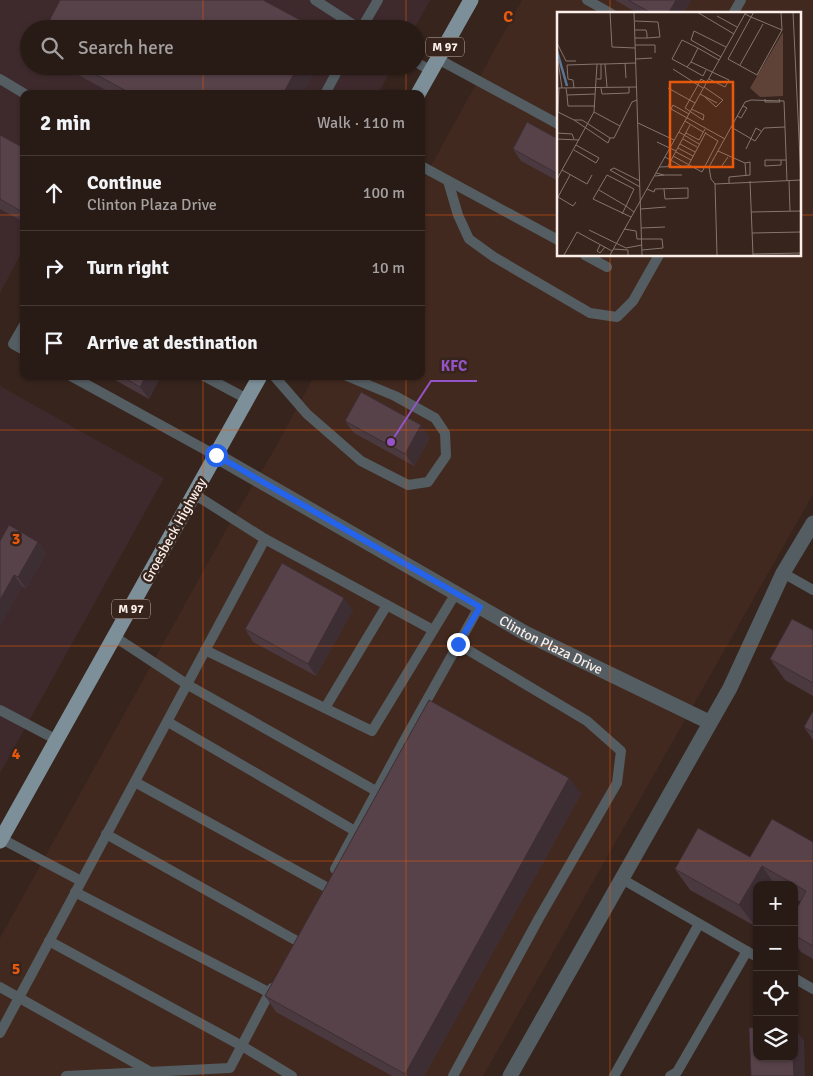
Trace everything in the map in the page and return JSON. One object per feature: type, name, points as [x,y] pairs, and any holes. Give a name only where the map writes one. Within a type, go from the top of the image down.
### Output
[{"type":"main road","name":"M 97","points":[[420,90],[471,0]]},
{"type":"main road","name":"Groesbeck Highway","points":[[0,839],[115,638],[258,380]]},
{"type":"street","name":"Clinton Plaza Drive","points":[[216,455],[525,633],[710,722]]},
{"type":"street","points":[[510,1076],[730,688],[783,573],[813,523]]},
{"type":"lane","points":[[315,0],[346,20]]},
{"type":"lane","points":[[366,20],[378,0]]},
{"type":"lane","points":[[587,0],[608,12]]},
{"type":"lane","points":[[734,12],[741,0]]},
{"type":"lane","points":[[425,63],[435,65],[557,124]]},
{"type":"lane","points":[[327,90],[335,75]]},
{"type":"lane","points":[[0,79],[20,92]]},
{"type":"lane","points":[[425,168],[557,239]]},
{"type":"lane","points":[[448,181],[458,215],[470,239],[494,257],[590,313],[617,317],[633,301],[657,256]]},
{"type":"lane","points":[[587,256],[607,267]]},
{"type":"lane","points":[[20,332],[13,344],[20,348]]},
{"type":"lane","points":[[78,380],[216,455]]},
{"type":"lane","points":[[211,380],[247,399]]},
{"type":"lane","points":[[277,380],[307,414],[361,461],[408,485],[428,482],[446,456],[445,433],[435,418],[395,396],[357,380]]},
{"type":"lane","points":[[194,494],[265,539],[433,630]]},
{"type":"lane","points":[[0,1033],[265,539]]},
{"type":"lane","points":[[783,573],[813,590]]},
{"type":"lane","points":[[205,650],[372,730],[456,593]]},
{"type":"lane","points":[[326,708],[387,605]]},
{"type":"lane","points":[[135,782],[324,891],[376,792],[480,607]]},
{"type":"lane","points":[[115,638],[188,685],[376,792]]},
{"type":"lane","points":[[453,1076],[544,909],[617,783],[622,751],[587,721],[458,644]]},
{"type":"lane","points":[[0,710],[57,740]]},
{"type":"lane","points":[[168,722],[355,831]]},
{"type":"lane","points":[[106,834],[297,941]]},
{"type":"lane","points":[[0,839],[81,881]]},
{"type":"lane","points":[[622,879],[752,954],[677,1072],[670,1076]]},
{"type":"lane","points":[[75,892],[270,993]]},
{"type":"lane","points":[[614,1076],[699,924]]},
{"type":"lane","points":[[49,941],[242,1046],[292,1076]]},
{"type":"lane","points":[[66,1076],[230,1068],[279,976]]},
{"type":"lane","points":[[798,980],[813,989]]},
{"type":"lane","points":[[0,987],[150,1072]]},
{"type":"shaded area","points":[[0,0],[430,0],[419,20],[20,20],[20,75],[388,75],[380,90],[20,90],[20,256],[0,293]]},
{"type":"shaded area","points":[[522,0],[813,0],[813,494],[483,1076],[0,1076],[0,938],[225,532],[277,445],[312,380],[425,380],[425,177]]},
{"type":"shaded area","points":[[0,386],[164,478],[0,773]]},
{"type":"building","points":[[60,0],[263,0],[300,20],[50,20]]},
{"type":"building","points":[[628,0],[676,0],[669,12],[649,12]]},
{"type":"building","points":[[97,75],[293,75],[285,90],[125,90]]},
{"type":"building","points":[[527,122],[557,138],[557,173],[513,149]]},
{"type":"building","points":[[0,135],[20,146],[20,211],[0,199]]},
{"type":"building","points":[[128,380],[144,380],[140,387]]},
{"type":"building","points":[[361,392],[421,425],[405,454],[345,421]]},
{"type":"building","points":[[9,525],[38,542],[18,577],[14,575],[0,600],[0,541]]},
{"type":"building","points":[[282,563],[344,598],[308,664],[245,629]]},
{"type":"building","points":[[792,619],[813,630],[813,683],[770,659]]},
{"type":"building","points":[[429,700],[569,778],[405,1074],[265,996]]},
{"type":"building","points":[[813,711],[813,732],[804,727]]},
{"type":"building","points":[[772,819],[813,842],[813,946],[798,937],[798,906],[806,891],[798,886],[798,881],[788,881],[762,866],[739,905],[675,869],[698,828],[750,857]]},
{"type":"building","points":[[749,1028],[753,1028],[753,1061],[793,1061],[794,1076],[751,1076]]},
{"type":"place","name":"KFC","points":[[391,442]]},
{"type":"route","points":[[216,455],[480,607],[458,644]]}]
